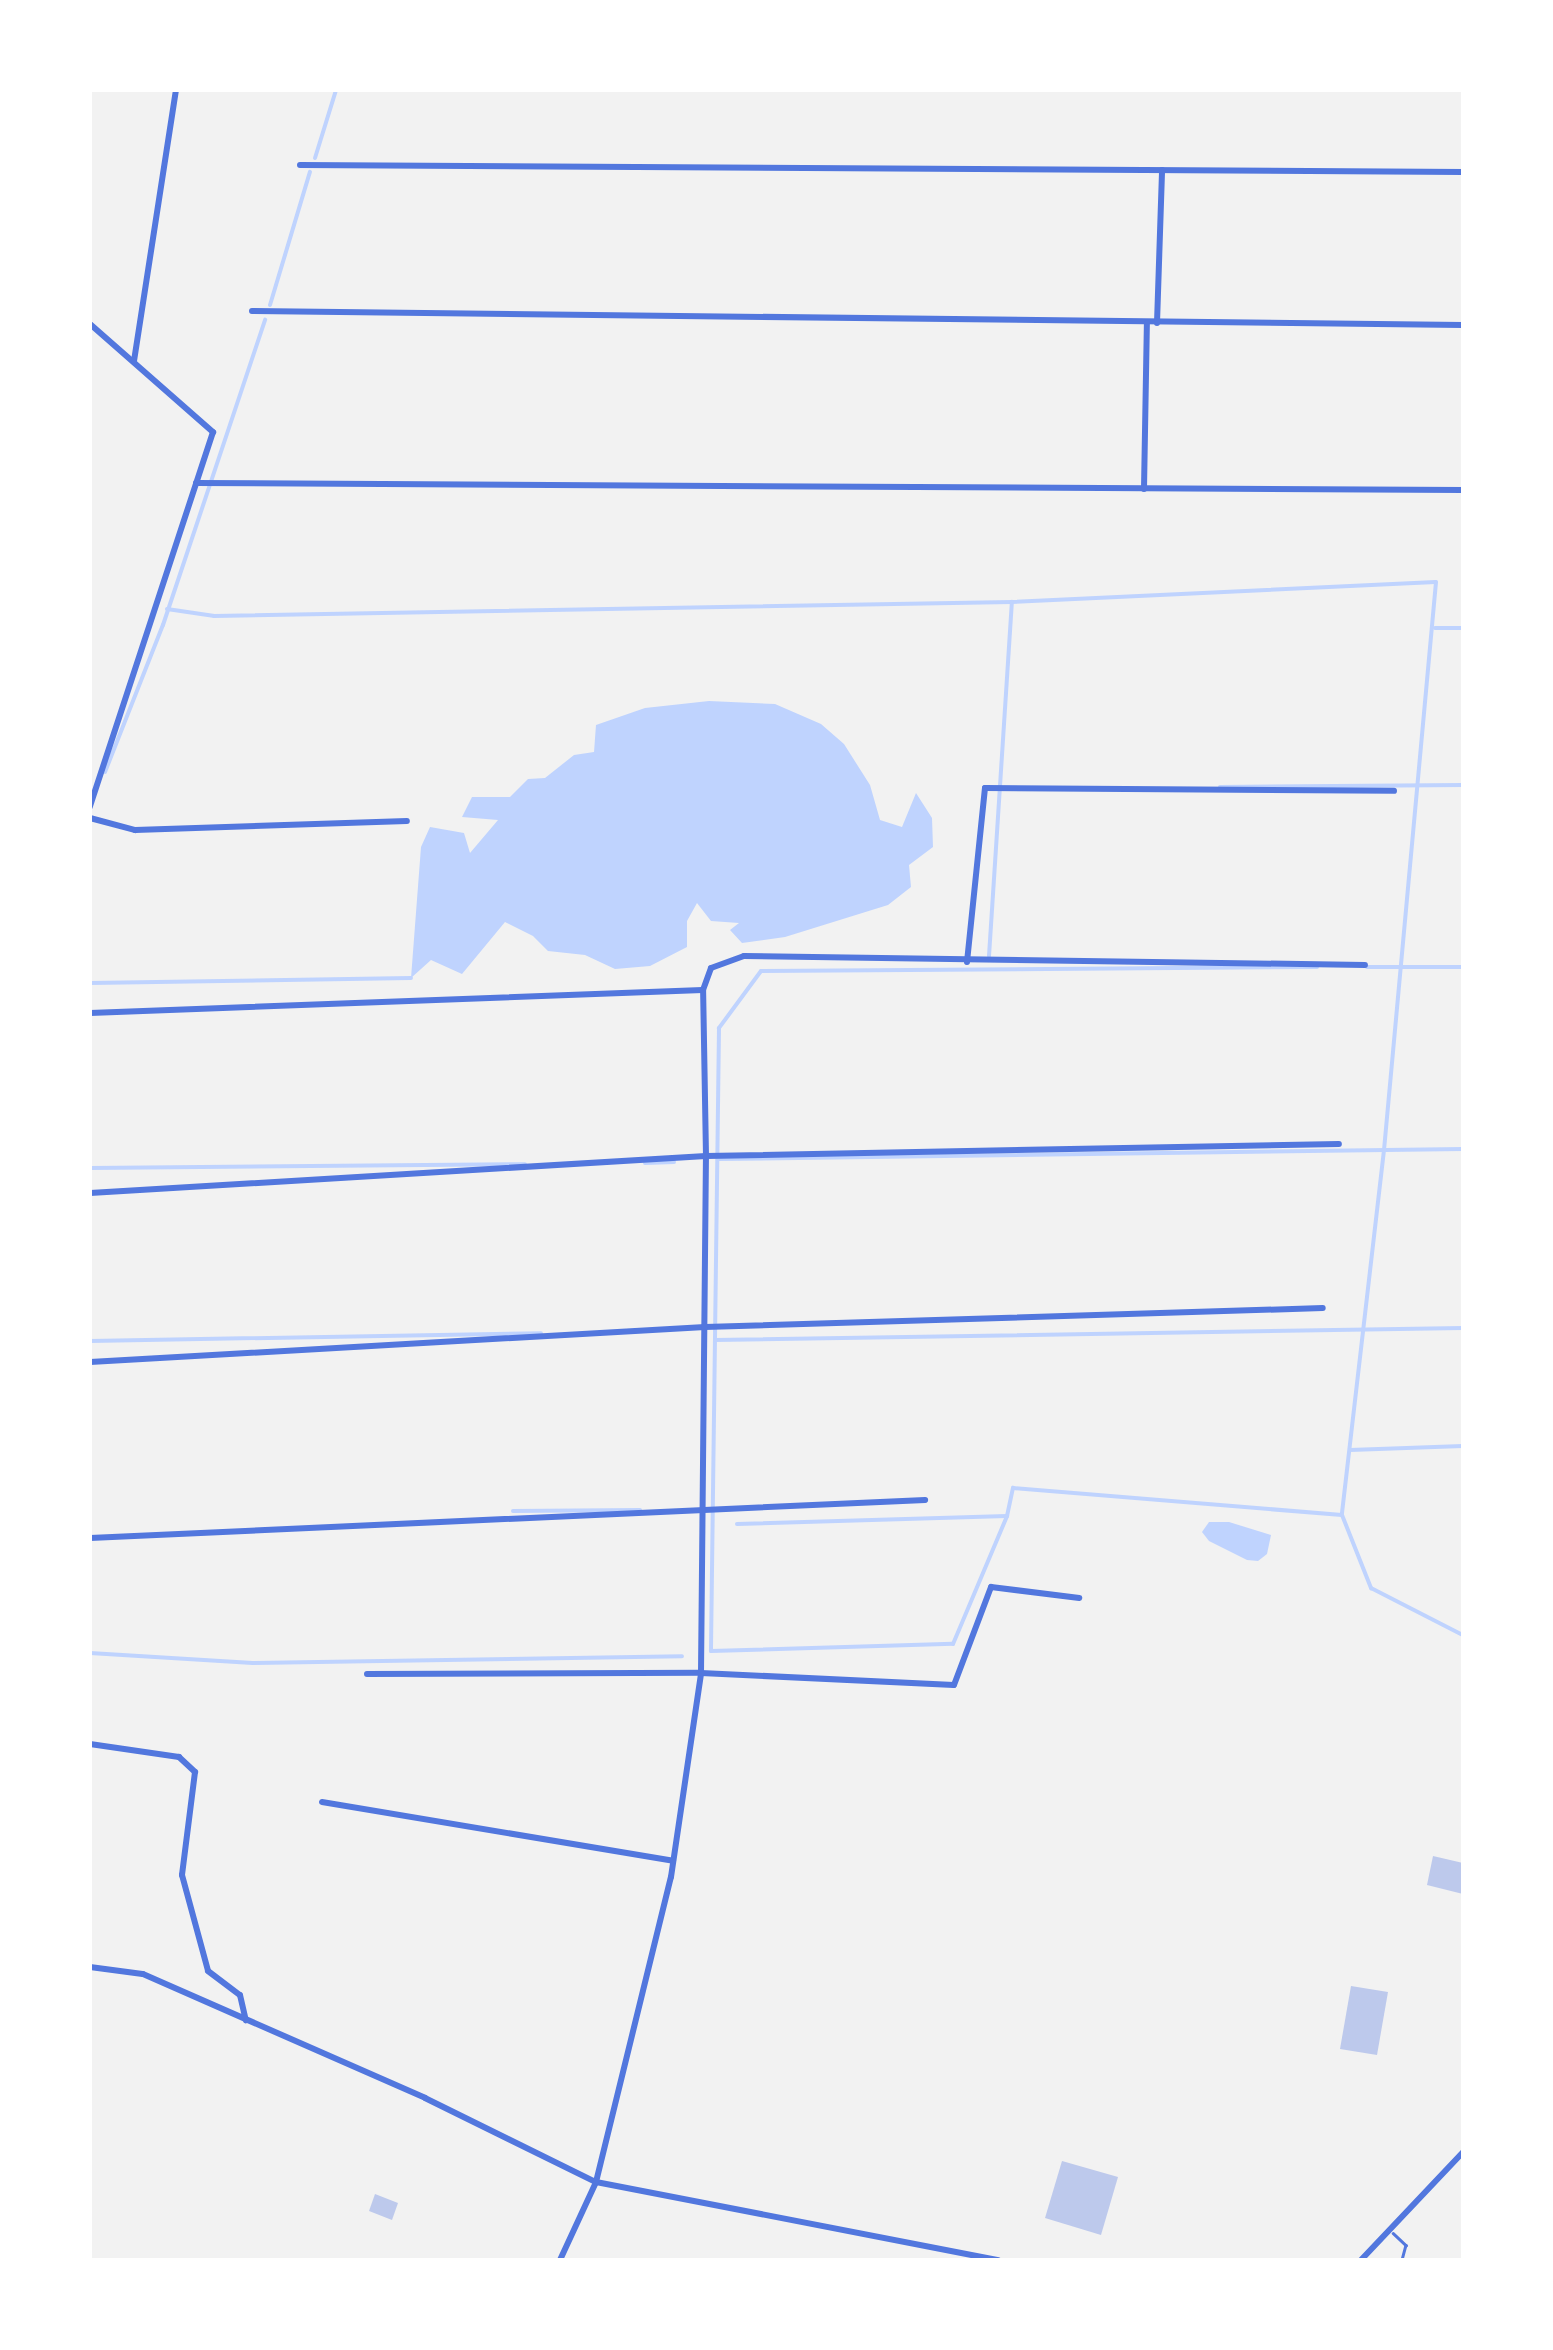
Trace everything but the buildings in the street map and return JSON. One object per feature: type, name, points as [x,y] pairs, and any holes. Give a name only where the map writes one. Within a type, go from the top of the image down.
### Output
[{"type":"street","points":[[134,362],[176,90]]},
{"type":"street","points":[[300,166],[1463,172]]},
{"type":"street","points":[[1157,323],[1162,170]]},
{"type":"street","points":[[252,312],[1463,325]]},
{"type":"street","points":[[1144,488],[1147,323]]},
{"type":"street","points":[[90,324],[213,432],[90,807]]},
{"type":"street","points":[[196,483],[1463,490]]},
{"type":"street","points":[[967,962],[984,788],[1394,791]]},
{"type":"street","points":[[90,818],[135,830],[407,822]]},
{"type":"street","points":[[560,2260],[596,2182],[673,1862],[702,1673],[706,1156],[703,990],[711,968],[744,956],[1365,965]]},
{"type":"street","points":[[90,1012],[703,990]]},
{"type":"street","points":[[90,1193],[706,1156],[1339,1144]]},
{"type":"street","points":[[90,1362],[705,1327],[1322,1308]]},
{"type":"street","points":[[90,1538],[926,1500]]},
{"type":"street","points":[[367,1674],[702,1673],[954,1686],[991,1586],[1079,1598]]},
{"type":"street","points":[[90,1744],[179,1758],[195,1772],[182,1875],[208,1972],[240,1995],[247,2021]]},
{"type":"street","points":[[322,1802],[673,1862]]},
{"type":"street","points":[[90,1966],[144,1974],[425,2098],[596,2182],[999,2260]]},
{"type":"street","points":[[1361,2260],[1463,2152]]},
{"type":"lane","points":[[1390,2230],[1406,2246],[1402,2260]]},
{"type":"water","points":[[709,701],[775,704],[821,724],[844,744],[870,785],[880,820],[902,827],[916,793],[932,818],[933,847],[909,865],[911,887],[888,905],[785,937],[742,943],[730,930],[739,923],[711,921],[697,903],[687,921],[687,947],[650,966],[615,969],[585,955],[548,951],[533,936],[505,922],[462,974],[431,960],[411,978],[421,847],[430,827],[464,833],[470,853],[498,820],[462,817],[472,797],[510,797],[528,779],[545,778],[574,755],[594,752],[596,725],[645,708]]},
{"type":"water","points":[[1209,1522],[1229,1522],[1271,1535],[1267,1554],[1258,1561],[1247,1560],[1209,1541],[1202,1532]]},
{"type":"waterway","points":[[315,158],[336,90]]},
{"type":"waterway","points":[[270,305],[310,172]]},
{"type":"waterway","points":[[105,772],[163,625],[265,320]]},
{"type":"waterway","points":[[167,609],[214,616],[1012,602],[1436,582],[1384,1150],[1342,1515],[1371,1588],[1463,1635]]},
{"type":"waterway","points":[[989,956],[1012,602]]},
{"type":"waterway","points":[[1435,628],[1463,628]]},
{"type":"waterway","points":[[1220,787],[1463,785]]},
{"type":"waterway","points":[[1317,967],[761,971],[719,1028],[711,1651],[953,1644],[1007,1516],[1013,1488],[1342,1515]]},
{"type":"waterway","points":[[1367,967],[1463,967]]},
{"type":"waterway","points":[[90,983],[411,978]]},
{"type":"waterway","points":[[718,1159],[1463,1149]]},
{"type":"waterway","points":[[645,1163],[674,1162]]},
{"type":"waterway","points":[[90,1168],[525,1164]]},
{"type":"waterway","points":[[715,1340],[1463,1328]]},
{"type":"waterway","points":[[90,1341],[541,1333]]},
{"type":"waterway","points":[[1350,1450],[1463,1446]]},
{"type":"waterway","points":[[513,1511],[640,1510]]},
{"type":"waterway","points":[[737,1524],[1007,1516]]},
{"type":"waterway","points":[[90,1653],[253,1663],[682,1656]]}]
